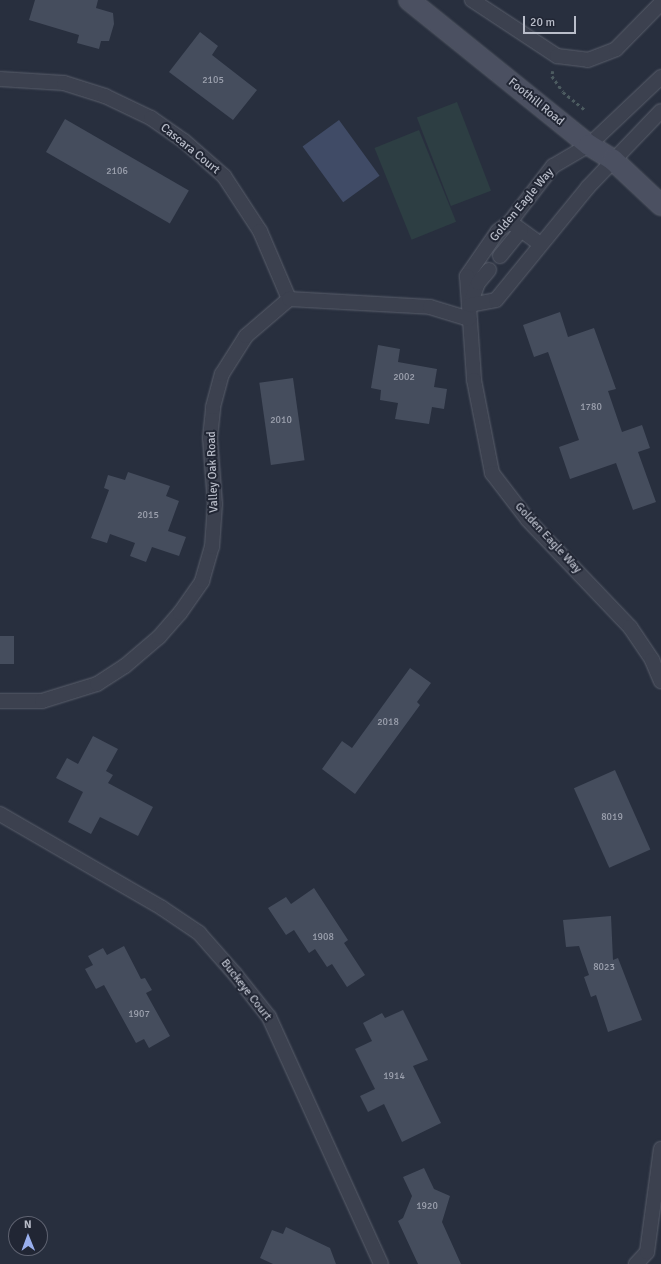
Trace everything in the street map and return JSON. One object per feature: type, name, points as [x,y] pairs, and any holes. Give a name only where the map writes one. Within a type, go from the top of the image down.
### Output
[{"type":"main road","name":"Foothill Road","points":[[409,0],[589,145],[612,160],[661,205]]},
{"type":"street","points":[[472,0],[553,54],[588,60],[616,49],[661,3]]},
{"type":"street","name":"Golden Eagle Way","points":[[500,256],[516,226],[553,166],[589,145],[661,77]]},
{"type":"street","name":"Cascara Court","points":[[0,79],[64,83],[105,96],[151,118],[184,141],[228,182],[260,232],[289,299]]},
{"type":"street","points":[[470,304],[496,300],[540,244],[612,160],[661,111]]},
{"type":"street","name":"Golden Eagle Way","points":[[516,226],[498,231],[467,276],[474,380],[492,473],[528,520],[630,626],[652,660],[661,681]]},
{"type":"street","points":[[516,226],[540,244]]},
{"type":"street","name":"Golden Eagle Way","points":[[470,304],[478,283],[489,270]]},
{"type":"street","points":[[289,299],[430,307],[469,319]]},
{"type":"street","name":"Valley Oak Road","points":[[0,701],[42,700],[97,684],[124,666],[159,637],[180,613],[202,582],[212,547],[215,504],[210,438],[213,407],[222,374],[246,336],[289,299]]},
{"type":"street","name":"Buckeye Court","points":[[0,814],[162,908],[199,934],[235,974],[269,1017],[381,1264]]},
{"type":"street","points":[[636,1264],[647,1252],[661,1149]]},
{"type":"path","points":[[553,54],[552,76],[562,92],[585,110]]},
{"type":"shaded area","points":[[457,102],[491,191],[451,206],[417,117]]},
{"type":"shaded area","points":[[419,130],[456,222],[412,240],[374,148]]},
{"type":"water","points":[[339,120],[380,176],[343,202],[303,146]]},
{"type":"building","points":[[35,0],[98,0],[96,8],[113,13],[114,24],[109,41],[101,41],[99,49],[77,43],[79,35],[29,20]]},
{"type":"building","points":[[200,32],[218,46],[212,55],[257,90],[233,120],[169,72]]},
{"type":"building","points":[[65,119],[189,190],[170,223],[46,152]]},
{"type":"building","points":[[560,312],[568,337],[594,328],[616,389],[608,391],[622,432],[642,425],[650,448],[638,452],[656,502],[633,510],[616,463],[570,479],[559,447],[579,440],[548,352],[534,357],[523,325]]},
{"type":"building","points":[[378,345],[400,349],[398,362],[437,369],[434,387],[447,389],[444,409],[432,407],[429,424],[395,419],[398,403],[380,400],[381,390],[371,388]]},
{"type":"building","points":[[293,378],[305,460],[271,465],[259,383]]},
{"type":"building","points":[[128,472],[170,486],[166,496],[179,501],[168,531],[186,537],[179,556],[152,547],[146,562],[130,556],[135,543],[110,534],[107,543],[91,538],[109,490],[104,488],[108,475],[125,480]]},
{"type":"building","points":[[0,636],[14,636],[14,664],[0,664]]},
{"type":"building","points":[[410,668],[431,683],[417,702],[420,705],[355,794],[322,769],[342,741],[352,748]]},
{"type":"building","points":[[93,736],[118,749],[106,771],[113,775],[108,783],[153,807],[138,836],[100,817],[91,834],[68,822],[83,792],[56,778],[67,758],[78,764]]},
{"type":"building","points":[[615,770],[650,849],[609,868],[574,788]]},
{"type":"building","points":[[314,888],[348,940],[344,943],[365,975],[347,987],[332,964],[327,967],[315,949],[309,953],[294,930],[286,935],[268,908],[286,897],[291,904]]},
{"type":"building","points":[[611,916],[613,960],[618,958],[642,1020],[608,1032],[596,995],[591,997],[584,977],[589,975],[579,946],[566,947],[563,920]]},
{"type":"building","points":[[124,946],[141,979],[145,978],[152,990],[146,993],[170,1036],[149,1048],[144,1039],[136,1043],[104,985],[96,989],[85,969],[93,965],[88,956],[103,948],[107,955]]},
{"type":"building","points":[[403,1010],[428,1060],[413,1066],[441,1123],[402,1142],[384,1104],[368,1112],[360,1096],[375,1089],[355,1049],[372,1041],[363,1023],[382,1013],[385,1018]]},
{"type":"building","points":[[424,1168],[434,1189],[450,1196],[442,1222],[461,1264],[418,1264],[398,1221],[403,1218],[412,1196],[403,1177]]},
{"type":"building","points":[[286,1227],[330,1248],[336,1264],[273,1264],[260,1258],[272,1230],[283,1234]]}]
